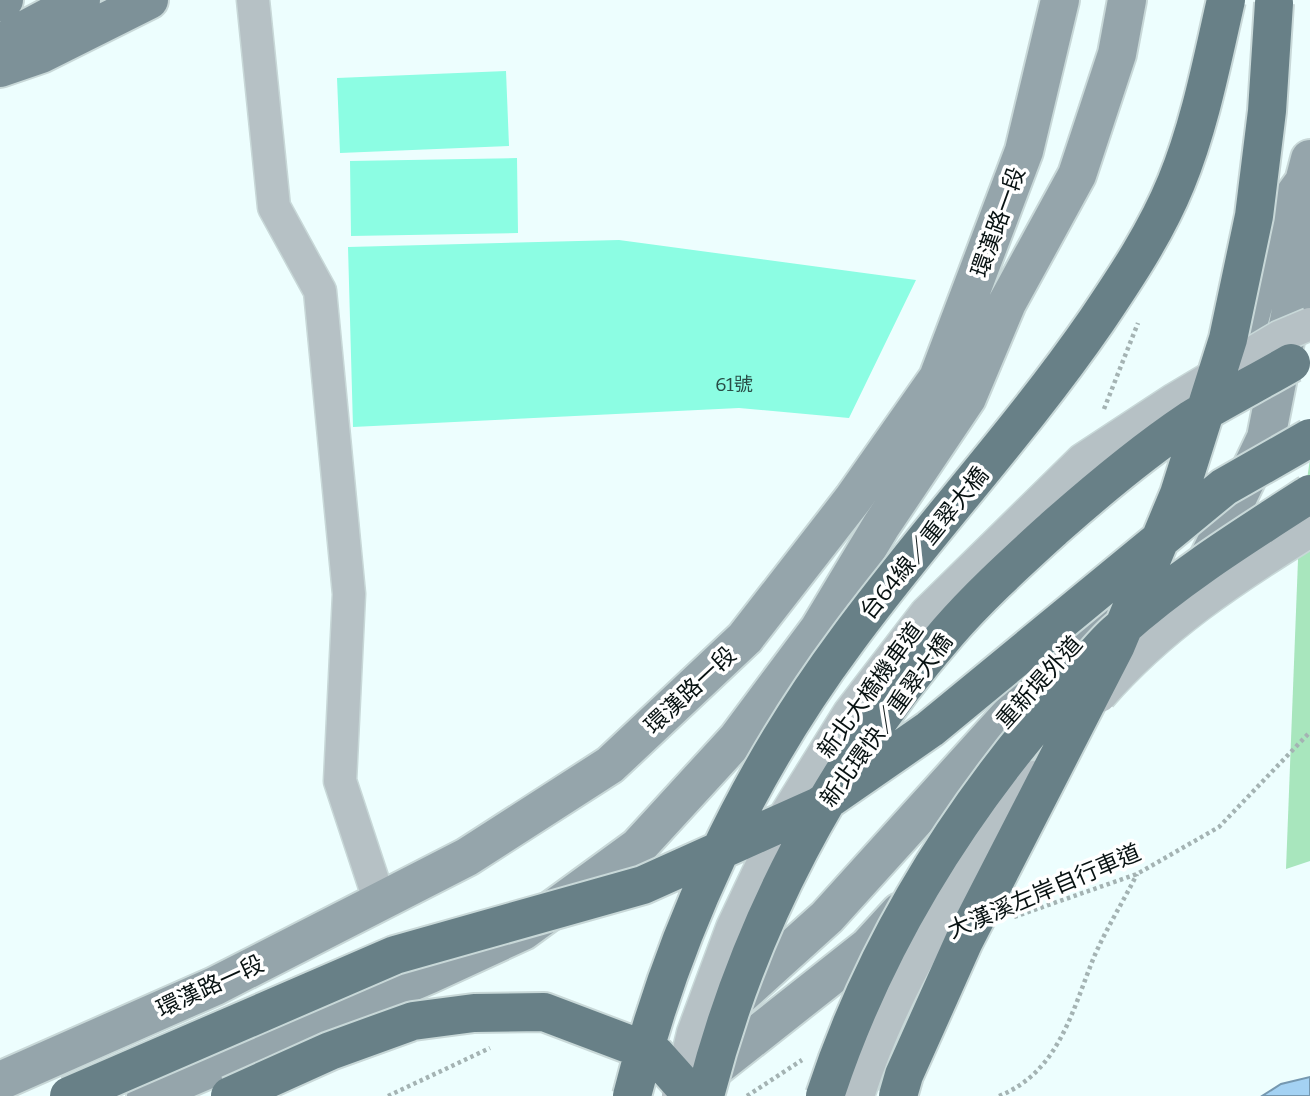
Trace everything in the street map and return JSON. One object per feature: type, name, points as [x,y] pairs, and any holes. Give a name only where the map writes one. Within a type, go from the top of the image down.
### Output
[{"type":"highway","name":"台64線／重翠大橋","points":[[632,1096],[649,1028],[711,865],[772,752],[846,640],[1059,376],[1128,274],[1176,184],[1207,86],[1226,0]]},
{"type":"highway","points":[[898,1096],[904,1075],[964,941],[1116,645],[1179,495],[1228,339],[1254,216],[1267,111],[1274,3]]},
{"type":"highway","name":"新北環快／重翠大橋","points":[[685,1095],[719,1042],[758,938],[811,826],[873,730],[948,631],[1023,556],[1101,485],[1190,421],[1292,363]]},
{"type":"highway","points":[[69,1096],[395,956],[643,885],[819,806],[930,729],[1224,487],[1310,438]]},
{"type":"highway","points":[[101,1096],[244,1030],[395,971],[606,912],[696,881],[779,837],[833,808],[911,757],[1221,505],[1310,454]]},
{"type":"highway","points":[[825,1096],[842,1045],[884,949],[946,846],[1020,741],[1115,634],[1200,564],[1310,494]]},
{"type":"highway","points":[[230,1096],[330,1051],[413,1021],[474,1013],[544,1012],[655,1054],[685,1095]]},
{"type":"highway","points":[[261,1096],[334,1062],[428,1028],[503,1021],[567,1030],[627,1055],[685,1095]]},
{"type":"main road","points":[[0,43],[81,0]]},
{"type":"main road","points":[[0,68],[41,54],[149,0]]},
{"type":"street","points":[[253,0],[274,208],[320,291],[349,594],[340,781],[380,902]]},
{"type":"street","name":"環漢路一段","points":[[0,1081],[215,986],[467,857],[610,765],[745,638],[853,499],[938,378],[1024,151],[1060,0]]},
{"type":"street","name":"環漢路一段","points":[[146,1096],[430,974],[523,931],[638,847],[737,739],[819,629],[881,526],[967,398],[1007,303],[1077,175],[1117,54],[1127,0]]},
{"type":"street","name":"重新堤外道","points":[[685,1095],[868,947],[1205,569],[1265,438],[1307,229],[1307,170]]},
{"type":"street","name":"重新堤外道","points":[[640,1096],[656,1071],[827,917],[1162,547],[1242,346],[1277,219],[1307,170]]},
{"type":"street","name":"新北大橋機車道","points":[[685,1095],[693,1033],[732,928],[786,814],[849,713],[926,613],[1082,460],[1175,398],[1279,337],[1310,324]]},
{"type":"street","points":[[858,1096],[872,1055],[914,960],[973,863],[1046,759],[1133,658],[1215,591],[1310,531]]},
{"type":"path","name":"大漢溪左岸自行車道","points":[[1008,920],[1137,874],[1219,827],[1310,732]]},
{"type":"path","points":[[999,1096],[1016,1089],[1058,1048],[1095,954],[1137,874]]},
{"type":"path","points":[[388,1096],[490,1048]]},
{"type":"path","points":[[747,1096],[811,1054]]},
{"type":"green space","points":[[1310,459],[1310,861],[1286,869],[1299,534]]},
{"type":"water","points":[[1310,1077],[1310,1096],[1262,1096],[1281,1084]]},
{"type":"building","points":[[506,71],[509,146],[340,153],[337,78]]},
{"type":"building","points":[[517,158],[518,233],[351,236],[350,161]]},
{"type":"building","points":[[619,240],[916,280],[849,418],[739,408],[353,427],[348,247]]}]
